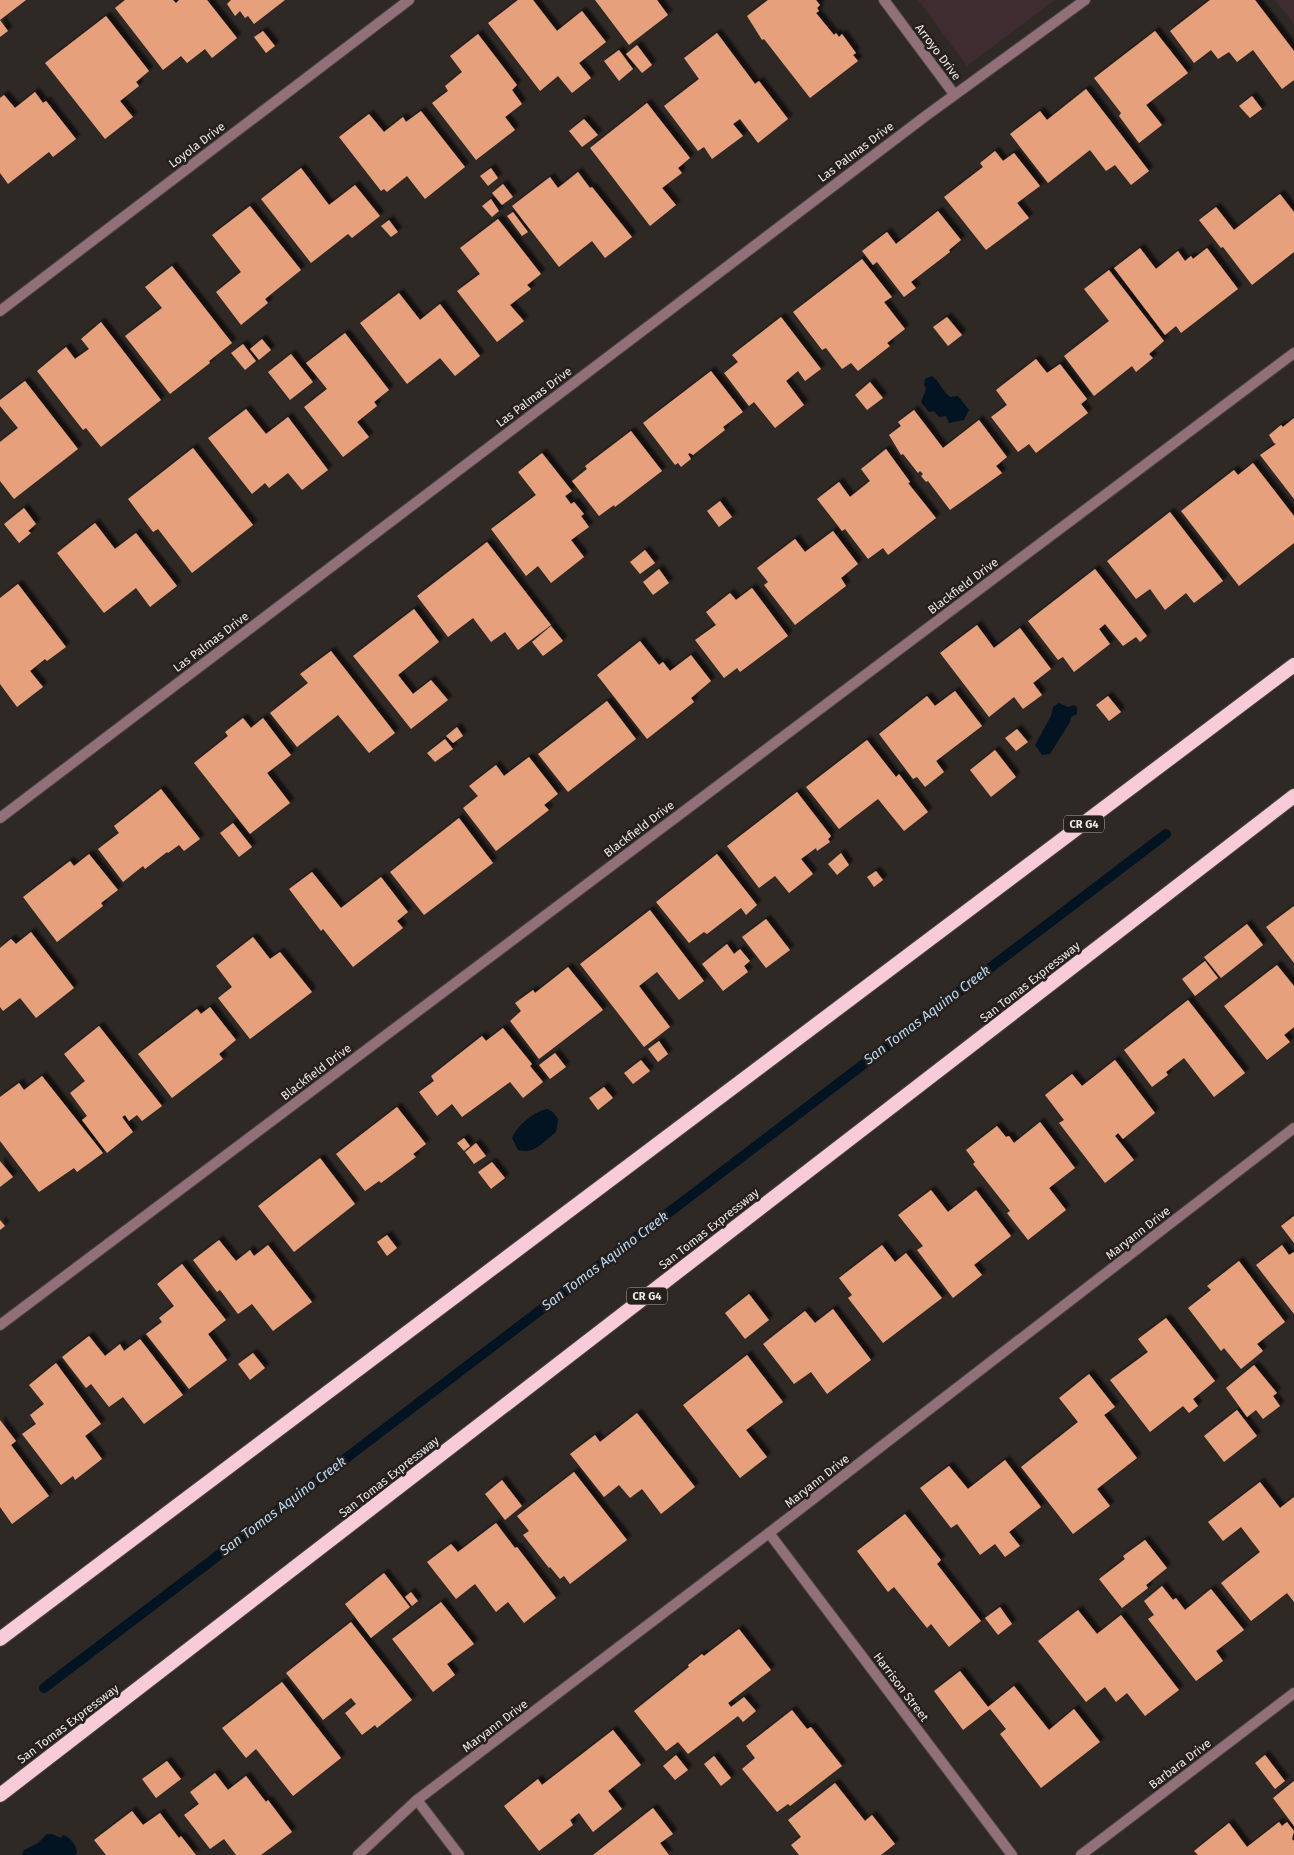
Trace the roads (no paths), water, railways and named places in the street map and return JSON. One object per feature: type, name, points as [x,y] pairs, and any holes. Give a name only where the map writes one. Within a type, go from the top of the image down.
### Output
[{"type":"highway","name":"CR G4","points":[[0,1640],[1294,665]]},
{"type":"highway","name":"San Tomas Expressway","points":[[0,1795],[1294,796]]},
{"type":"street","name":"Loyola Drive","points":[[0,311],[408,0]]},
{"type":"street","name":"Arroyo Drive","points":[[884,0],[954,94]]},
{"type":"street","name":"Las Palmas Drive","points":[[0,818],[954,94],[1085,0]]},
{"type":"street","name":"Blackfield Drive","points":[[0,1325],[1294,353]]},
{"type":"street","name":"Maryann Drive","points":[[358,1855],[418,1800],[769,1533],[1294,1128]]},
{"type":"street","name":"Harrison Street","points":[[769,1533],[1012,1855]]},
{"type":"street","name":"Barbara Drive","points":[[1081,1855],[1294,1693]]},
{"type":"street","points":[[418,1800],[459,1855]]},
{"type":"water","points":[[932,376],[950,397],[958,396],[969,410],[964,420],[949,423],[946,416],[939,417],[934,411],[929,412],[921,402],[926,389],[925,379]]},
{"type":"water","points":[[1059,703],[1068,707],[1074,705],[1077,707],[1077,714],[1071,717],[1070,722],[1050,754],[1042,755],[1035,745],[1051,716],[1053,707]]},
{"type":"water","points":[[547,1109],[553,1112],[558,1119],[556,1132],[534,1149],[529,1151],[518,1150],[512,1138],[518,1129],[531,1116]]},
{"type":"water","points":[[47,1834],[61,1838],[63,1835],[68,1837],[75,1846],[77,1852],[75,1855],[22,1855],[24,1850],[38,1843]]},
{"type":"waterway","name":"San Tomas Aquino Creek","points":[[44,1688],[1166,834]]}]
